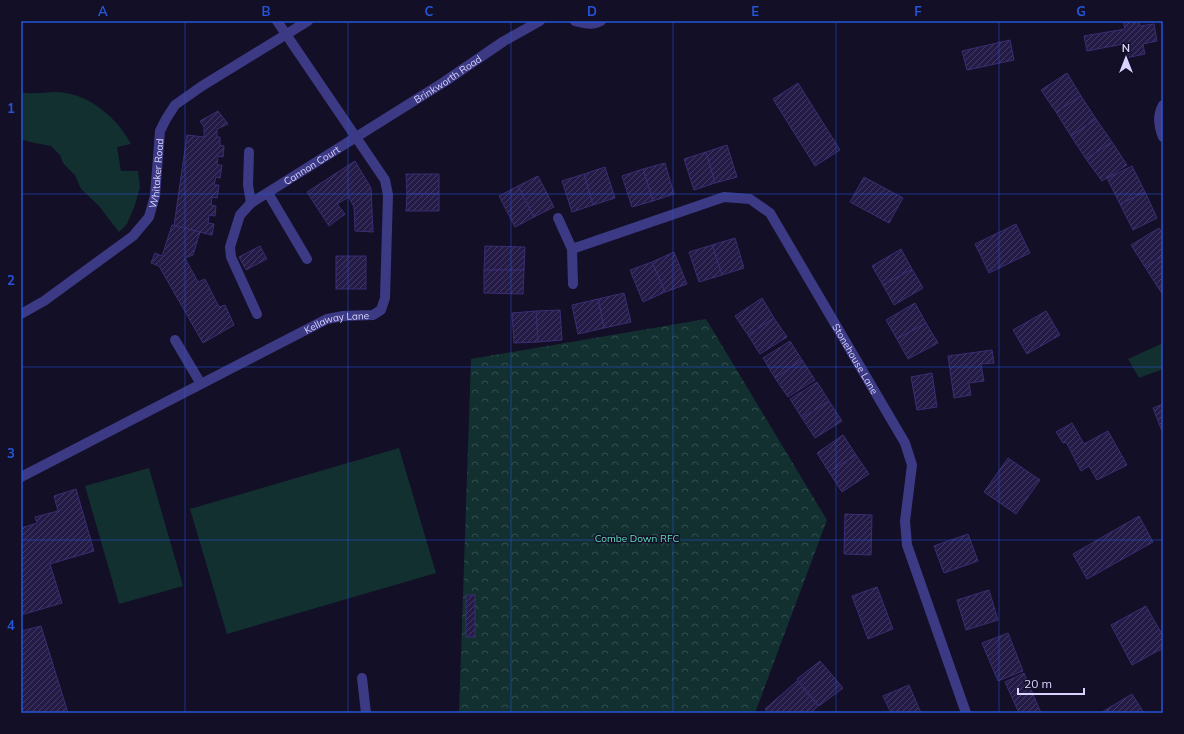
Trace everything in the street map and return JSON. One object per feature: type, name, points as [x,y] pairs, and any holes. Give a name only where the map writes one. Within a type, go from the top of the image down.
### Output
[{"type":"street","name":"Kellaway Lane","points":[[21,478],[327,319],[344,316],[373,315],[381,310],[385,298],[388,195],[385,180],[277,21]]},
{"type":"street","name":"Whitaker Road","points":[[21,314],[44,301],[133,236],[149,217],[155,196],[160,131],[175,105],[202,86],[308,21]]},
{"type":"street","name":"Brinkworth Road","points":[[356,137],[504,42],[540,21]]},
{"type":"street","points":[[574,21],[586,24],[596,24],[602,21]]},
{"type":"street","points":[[1163,105],[1160,111],[1160,129],[1163,137]]},
{"type":"street","name":"Cannon Court","points":[[257,314],[231,258],[230,247],[240,214],[251,203],[356,137]]},
{"type":"street","points":[[249,152],[248,185],[251,203]]},
{"type":"street","points":[[268,193],[307,259]]},
{"type":"street","name":"Stonehouse Lane","points":[[572,249],[724,197],[750,199],[770,213],[905,443],[912,465],[905,520],[907,545],[966,713]]},
{"type":"street","points":[[558,218],[572,249],[573,284]]},
{"type":"street","points":[[175,340],[201,384]]},
{"type":"street","points":[[362,678],[366,713]]},
{"type":"green space","points":[[21,92],[55,92],[78,96],[100,108],[118,124],[125,134],[131,144],[117,147],[121,171],[138,171],[140,187],[135,205],[127,224],[119,232],[99,206],[81,189],[75,175],[63,163],[60,155],[51,146],[21,139]]},
{"type":"green space","name":"Combe Down RFC","points":[[706,319],[827,520],[755,713],[459,713],[471,359]]},
{"type":"green space","points":[[1163,343],[1163,369],[1139,378],[1128,359]]},
{"type":"green space","points":[[399,448],[436,573],[227,634],[190,509]]},
{"type":"green space","points":[[149,468],[183,586],[119,604],[85,486]]},
{"type":"building","points":[[1123,21],[1139,21],[1140,26],[1154,24],[1157,41],[1143,44],[1145,54],[1126,58],[1123,44],[1087,51],[1084,36],[1125,29]]},
{"type":"building","points":[[1010,40],[1014,60],[967,70],[962,51]]},
{"type":"building","points":[[1067,73],[1081,96],[1056,112],[1041,90]]},
{"type":"building","points":[[798,83],[840,150],[815,166],[773,99]]},
{"type":"building","points":[[1081,96],[1096,119],[1071,136],[1056,112]]},
{"type":"building","points":[[218,111],[228,124],[217,129],[217,137],[220,137],[220,145],[224,146],[223,157],[218,156],[217,165],[222,165],[220,178],[216,177],[214,185],[219,185],[217,198],[212,197],[211,205],[216,206],[215,216],[209,215],[208,223],[214,224],[212,235],[174,226],[187,135],[204,137],[204,127],[200,121]]},
{"type":"building","points":[[1096,119],[1112,142],[1086,159],[1071,136]]},
{"type":"building","points":[[1112,142],[1127,165],[1102,181],[1086,159]]},
{"type":"building","points":[[727,145],[737,177],[715,183],[706,152]]},
{"type":"building","points":[[706,152],[715,183],[694,190],[684,159]]},
{"type":"building","points":[[355,161],[371,188],[373,232],[355,231],[354,207],[349,197],[337,204],[345,214],[329,226],[307,192]]},
{"type":"building","points":[[665,163],[674,194],[653,201],[643,169]]},
{"type":"building","points":[[1132,166],[1145,192],[1120,204],[1107,178]]},
{"type":"building","points":[[605,167],[615,198],[593,205],[584,174]]},
{"type":"building","points":[[643,169],[653,201],[632,207],[622,176]]},
{"type":"building","points":[[406,174],[439,174],[439,194],[407,194]]},
{"type":"building","points":[[584,174],[593,205],[572,212],[562,181]]},
{"type":"building","points":[[538,176],[554,207],[534,217],[518,186]]},
{"type":"building","points":[[864,177],[903,198],[889,223],[850,202]]},
{"type":"building","points":[[518,186],[534,217],[515,227],[499,196]]},
{"type":"building","points":[[1145,192],[1157,218],[1133,230],[1120,204]]},
{"type":"building","points":[[407,194],[439,194],[439,211],[406,211]]},
{"type":"building","points":[[1016,224],[1030,253],[989,273],[975,244]]},
{"type":"building","points":[[172,225],[200,232],[193,255],[185,258],[198,282],[205,279],[219,307],[225,305],[234,325],[203,343],[159,266],[151,263],[155,253],[162,256]]},
{"type":"building","points":[[1159,228],[1163,235],[1163,256],[1145,267],[1131,245]]},
{"type":"building","points":[[735,238],[744,268],[722,275],[712,245]]},
{"type":"building","points":[[712,245],[722,275],[699,282],[689,252]]},
{"type":"building","points":[[260,246],[267,259],[246,270],[239,257]]},
{"type":"building","points":[[485,246],[525,247],[524,270],[484,270]]},
{"type":"building","points":[[901,249],[912,269],[883,285],[872,266]]},
{"type":"building","points":[[674,252],[687,284],[665,292],[652,262]]},
{"type":"building","points":[[336,256],[366,256],[366,289],[336,289]]},
{"type":"building","points":[[1163,256],[1163,286],[1159,289],[1145,267]]},
{"type":"building","points":[[652,262],[665,292],[643,302],[630,270]]},
{"type":"building","points":[[912,269],[923,288],[894,305],[883,285]]},
{"type":"building","points":[[484,270],[524,270],[523,294],[484,293]]},
{"type":"building","points":[[1163,286],[1163,295],[1159,289]]},
{"type":"building","points":[[624,293],[631,322],[604,328],[598,299]]},
{"type":"building","points":[[762,298],[774,318],[748,335],[735,316]]},
{"type":"building","points":[[598,299],[604,328],[578,334],[572,305]]},
{"type":"building","points":[[915,303],[926,323],[897,339],[886,320]]},
{"type":"building","points":[[560,310],[562,340],[538,342],[536,311]]},
{"type":"building","points":[[536,311],[538,342],[514,343],[512,313]]},
{"type":"building","points":[[1046,311],[1060,335],[1027,354],[1013,330]]},
{"type":"building","points":[[774,318],[787,337],[760,354],[748,335]]},
{"type":"building","points":[[926,323],[938,343],[908,359],[897,339]]},
{"type":"building","points":[[790,341],[802,360],[775,378],[763,358]]},
{"type":"building","points":[[992,350],[994,363],[981,364],[984,381],[969,383],[971,395],[954,398],[948,356]]},
{"type":"building","points":[[802,360],[815,380],[788,397],[775,378]]},
{"type":"building","points":[[932,373],[937,407],[917,410],[911,377]]},
{"type":"building","points":[[817,382],[829,401],[802,418],[790,399]]},
{"type":"building","points":[[829,401],[842,421],[815,438],[802,418]]},
{"type":"building","points":[[1163,404],[1163,430],[1162,431],[1153,408]]},
{"type":"building","points":[[1072,423],[1084,444],[1108,431],[1127,465],[1097,480],[1089,466],[1081,471],[1066,442],[1063,443],[1056,432]]},
{"type":"building","points":[[843,435],[856,455],[829,472],[817,453]]},
{"type":"building","points":[[856,455],[869,474],[842,492],[829,472]]},
{"type":"building","points":[[1008,458],[1040,480],[1016,514],[984,492]]},
{"type":"building","points":[[76,489],[94,551],[50,564],[62,603],[21,615],[21,528],[37,523],[35,517],[58,511],[54,496]]},
{"type":"building","points":[[845,514],[872,515],[871,555],[844,554]]},
{"type":"building","points":[[1139,516],[1153,542],[1087,579],[1073,554]]},
{"type":"building","points":[[968,534],[978,561],[944,573],[934,546]]},
{"type":"building","points":[[877,587],[893,629],[868,639],[852,596]]},
{"type":"building","points":[[989,590],[998,620],[966,630],[957,600]]},
{"type":"building","points":[[466,595],[475,595],[475,637],[466,637]]},
{"type":"building","points":[[1146,606],[1163,636],[1163,648],[1132,665],[1111,625]]},
{"type":"building","points":[[41,626],[68,713],[21,713],[21,631]]},
{"type":"building","points":[[1008,633],[1023,671],[998,681],[982,643]]},
{"type":"building","points":[[820,661],[843,688],[819,706],[797,679]]},
{"type":"building","points":[[1024,673],[1041,713],[1019,713],[1005,682]]},
{"type":"building","points":[[797,681],[818,706],[811,713],[769,713],[765,709]]},
{"type":"building","points":[[909,685],[921,713],[891,713],[883,696]]},
{"type":"building","points":[[1132,694],[1144,713],[1110,713],[1107,709]]},
{"type":"building","points":[[1107,709],[1110,713],[1101,713]]}]
